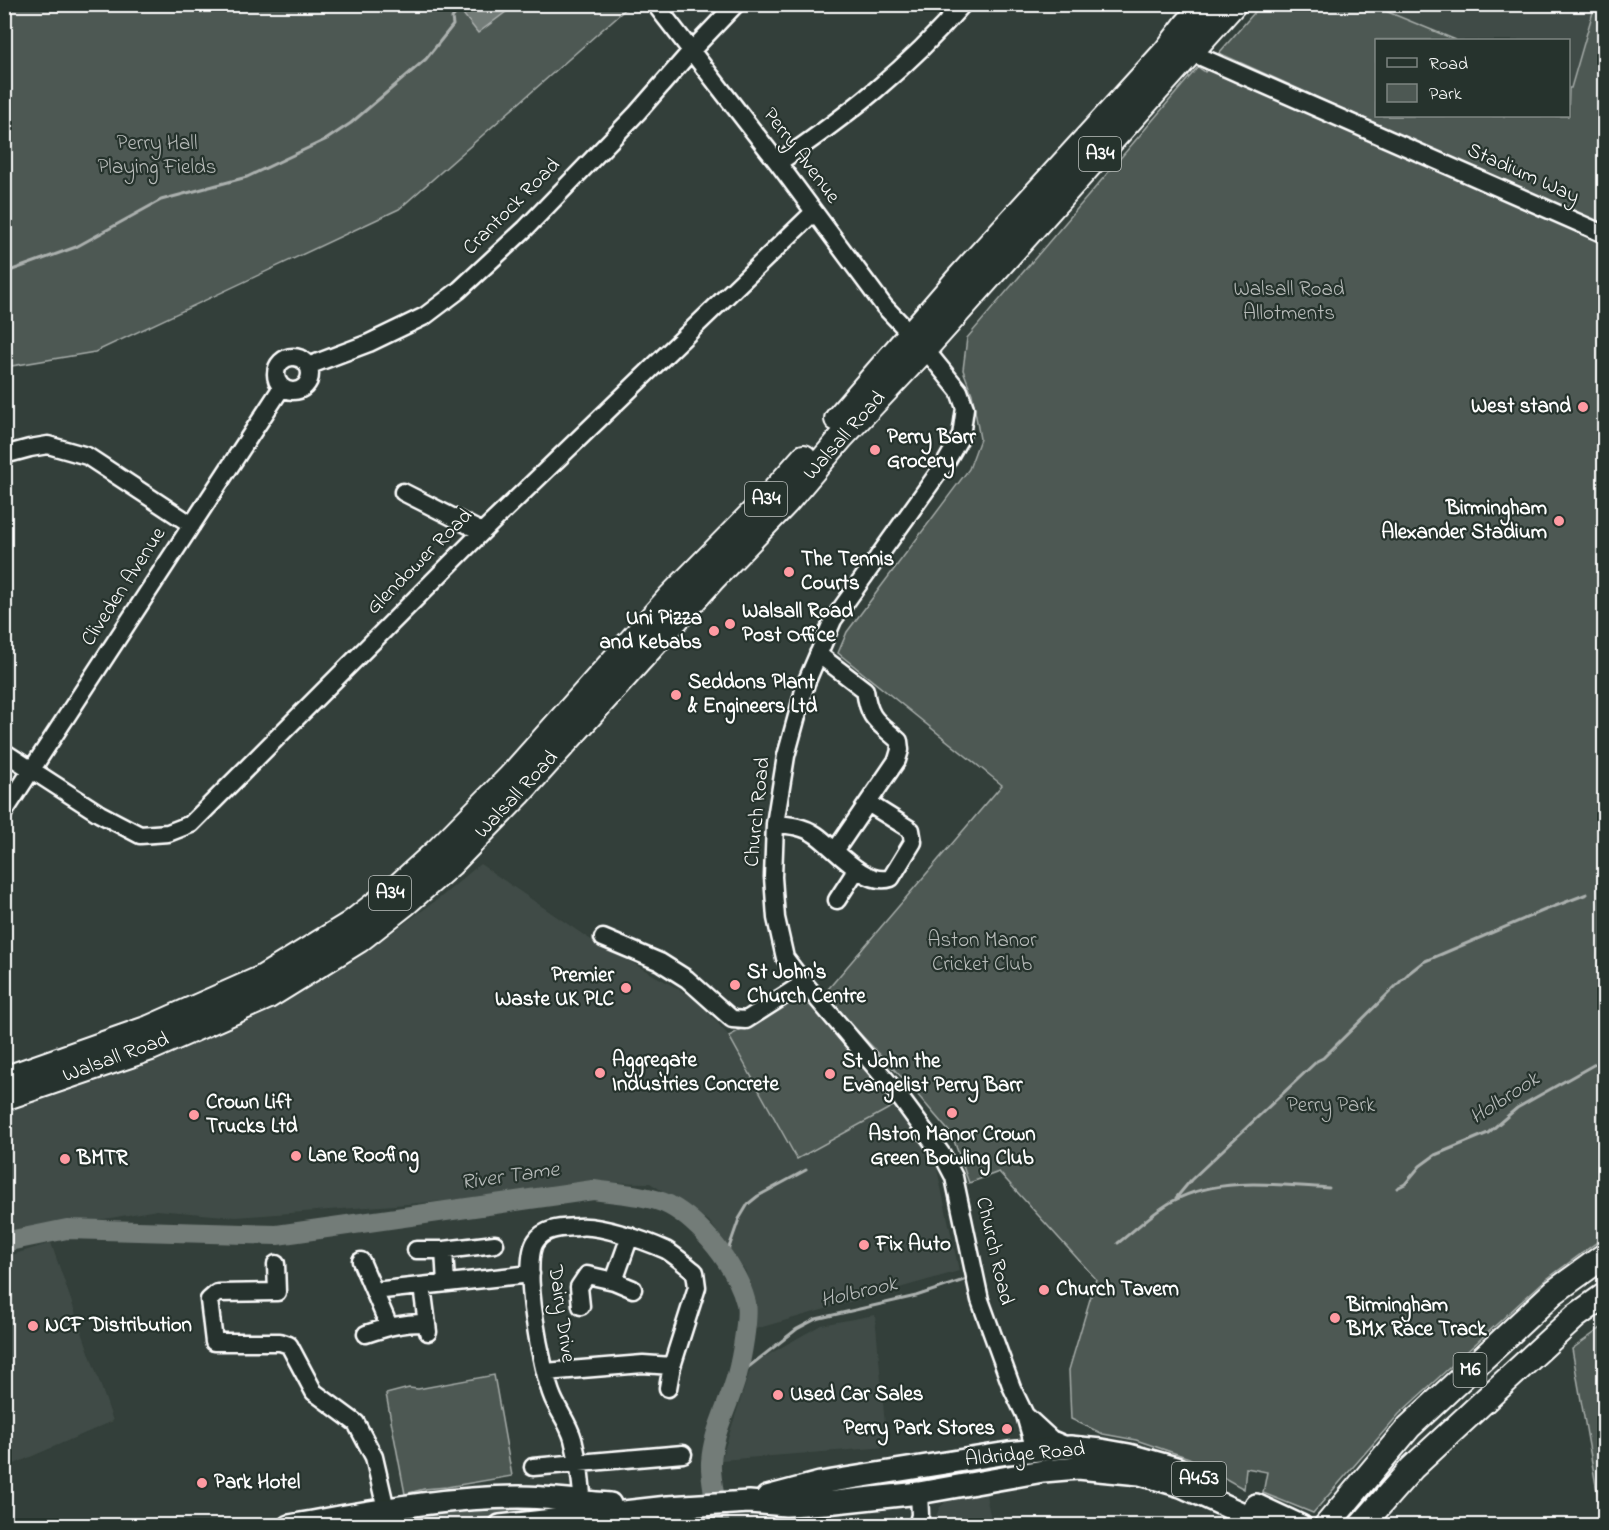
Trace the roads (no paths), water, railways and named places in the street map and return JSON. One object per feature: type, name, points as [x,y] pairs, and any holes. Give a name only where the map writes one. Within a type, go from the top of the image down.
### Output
[{"type":"highway","name":"Walsall Road","points":[[4,1098],[151,1048],[267,997],[359,940],[451,864],[519,794],[705,587],[786,503],[918,341],[957,280],[1166,51],[1211,8]]},
{"type":"highway","name":"Walsall Road","points":[[4,1079],[149,1028],[262,978],[350,924],[396,888],[437,851],[510,777],[670,597],[1192,53],[1211,8]]},
{"type":"highway","points":[[1166,51],[1181,48],[1192,53]]},
{"type":"highway","name":"M6","points":[[1326,1526],[1409,1427],[1554,1292],[1605,1256]]},
{"type":"highway","name":"M6","points":[[1366,1520],[1412,1468],[1576,1316],[1605,1296]]},
{"type":"main road","name":"Aldridge Road","points":[[749,1502],[820,1484],[1008,1453],[1070,1447],[1120,1453],[1176,1468],[1296,1523]]},
{"type":"main road","points":[[1035,1450],[1041,1458],[1078,1468]]},
{"type":"main road","name":"Aldridge Road","points":[[500,1526],[668,1507],[749,1502],[786,1505],[826,1503],[919,1492],[1043,1471],[1078,1468],[1140,1474],[1181,1486],[1270,1526]]},
{"type":"main road","points":[[916,1469],[919,1492]]},
{"type":"main road","name":"Aldridge Road","points":[[289,1526],[442,1501],[536,1497],[582,1503],[668,1507]]},
{"type":"main road","points":[[536,1497],[539,1521]]},
{"type":"street","name":"Perry Avenue","points":[[655,4],[884,306],[918,341]]},
{"type":"street","name":"Crantock Road","points":[[308,366],[369,343],[425,316],[458,291],[525,229],[637,113],[736,4]]},
{"type":"street","points":[[778,164],[841,119],[888,81],[936,35],[963,4]]},
{"type":"street","name":"Stadium Way","points":[[1192,53],[1605,234]]},
{"type":"street","name":"Glendower Road","points":[[4,752],[100,814],[140,835],[168,833],[191,824],[482,532],[814,212]]},
{"type":"street","name":"Church Road","points":[[918,341],[959,391],[964,408],[962,436],[946,462],[833,620],[806,683],[788,747],[775,824],[773,878],[776,918],[785,958],[893,1088],[944,1156],[954,1178],[980,1300],[1012,1388],[1025,1415],[1035,1450]]},
{"type":"street","points":[[293,356],[300,358],[308,366],[309,378],[299,390],[291,391],[282,387],[276,378],[279,363],[285,358],[293,356]]},
{"type":"street","name":"Cliveden Avenue","points":[[4,812],[282,387]]},
{"type":"street","points":[[4,455],[30,447],[48,445],[87,456],[192,525]]},
{"type":"street","points":[[403,492],[482,532]]},
{"type":"street","points":[[818,654],[865,690],[867,708],[873,717],[899,741],[900,750],[897,760],[835,851]]},
{"type":"street","points":[[775,824],[798,826],[815,834],[857,869],[874,879],[885,880],[891,878],[913,842],[911,830],[868,802]]},
{"type":"street","points":[[837,900],[857,869]]},
{"type":"street","points":[[603,938],[660,962],[687,979],[732,1019],[740,1021],[759,1013],[804,983]]},
{"type":"street","name":"Dairy Drive","points":[[582,1503],[582,1487],[572,1438],[553,1399],[536,1326],[531,1274],[531,1258],[535,1241],[549,1230],[582,1226],[630,1236],[667,1251],[695,1272],[697,1287],[672,1366],[668,1388]]},
{"type":"street","points":[[614,1281],[630,1236]]},
{"type":"street","points":[[416,1250],[444,1250],[495,1244]]},
{"type":"street","points":[[444,1250],[446,1283]]},
{"type":"street","points":[[361,1261],[389,1326]]},
{"type":"street","points":[[276,1264],[278,1292],[217,1293],[209,1300],[214,1342],[280,1342],[289,1345],[314,1392],[356,1423],[374,1457],[386,1509]]},
{"type":"street","points":[[374,1291],[531,1274]]},
{"type":"street","points":[[581,1306],[579,1287],[586,1275],[614,1281],[633,1289]]},
{"type":"street","points":[[366,1334],[409,1322],[427,1328],[422,1286]]},
{"type":"street","points":[[545,1372],[643,1364],[672,1366]]},
{"type":"street","name":"Church Road","points":[[1025,1415],[1051,1439],[1070,1447]]},
{"type":"street","points":[[533,1467],[683,1454]]},
{"type":"street","points":[[917,1526],[920,1515],[919,1492]]},
{"type":"street","name":"Aldridge Road","points":[[1296,1523],[1317,1526]]},
{"type":"waterway","points":[[4,273],[76,247],[161,200],[247,177],[327,139],[351,123],[426,59],[453,25],[452,18],[459,9]]},
{"type":"waterway","points":[[1317,1061],[1323,1058],[1423,962],[1587,894]]},
{"type":"waterway","name":"Holbrook","points":[[1397,1188],[1405,1184],[1420,1166],[1435,1155],[1488,1133],[1517,1108],[1604,1059]]},
{"type":"waterway","points":[[1176,1198],[1191,1180],[1315,1063]]},
{"type":"waterway","points":[[725,1259],[739,1219],[748,1204],[758,1196],[806,1170]]},
{"type":"waterway","name":"Holbrook","points":[[1118,1243],[1166,1205],[1191,1193],[1209,1188],[1250,1184],[1329,1188]]},
{"type":"waterway","name":"River Tame","points":[[4,1242],[67,1229],[277,1235],[593,1190],[632,1195],[669,1205],[693,1222],[716,1247],[735,1275],[746,1303],[746,1328],[739,1368],[712,1451],[711,1469],[720,1526]]},
{"type":"waterway","name":"Holbrook","points":[[737,1376],[797,1329],[816,1319],[916,1296],[967,1279]]},
{"type":"place","name":"West stand","points":[[1583,407]]},
{"type":"place","name":"Perry Barr Grocery","points":[[875,450]]},
{"type":"place","name":"Birmingham Alexander Stadium","points":[[1559,521]]},
{"type":"place","name":"The Tennis Courts","points":[[789,572]]},
{"type":"place","name":"Walsall Road Post Office","points":[[730,624]]},
{"type":"place","name":"Uni Pizza and Kebabs","points":[[714,631]]},
{"type":"place","name":"Seddons Plant & Engineers Ltd","points":[[676,695]]},
{"type":"place","name":"St John's Church Centre","points":[[735,985]]},
{"type":"place","name":"Premier Waste UK PLC","points":[[626,988]]},
{"type":"place","name":"Aggregate Industries Concrete","points":[[600,1073]]},
{"type":"place","name":"St John the Evangelist Perry Barr","points":[[830,1074]]},
{"type":"place","name":"Aston Manor Crown Green Bowling Club","points":[[952,1113]]},
{"type":"place","name":"Crown Lift Trucks Ltd","points":[[194,1115]]},
{"type":"place","name":"Lane Roofing","points":[[296,1156]]},
{"type":"place","name":"BMTR","points":[[65,1159]]},
{"type":"place","name":"Fix Auto","points":[[864,1245]]},
{"type":"place","name":"Church Tavern","points":[[1044,1290]]},
{"type":"place","name":"Birmingham BMX Race Track","points":[[1335,1318]]},
{"type":"place","name":"NCF Distribution","points":[[33,1326]]},
{"type":"place","name":"Used Car Sales","points":[[778,1395]]},
{"type":"place","name":"Perry Park Stores","points":[[1007,1429]]},
{"type":"place","name":"Park Hotel","points":[[202,1483]]},
{"type":"park label","name":"Perry Hall Playing Fields","points":[[157,156]]},
{"type":"park label","name":"Walsall Road Allotments","points":[[1289,302]]},
{"type":"park label","name":"Aston Manor Cricket Club","points":[[982,953]]},
{"type":"park label","name":"Perry Park","points":[[1331,1106]]}]
